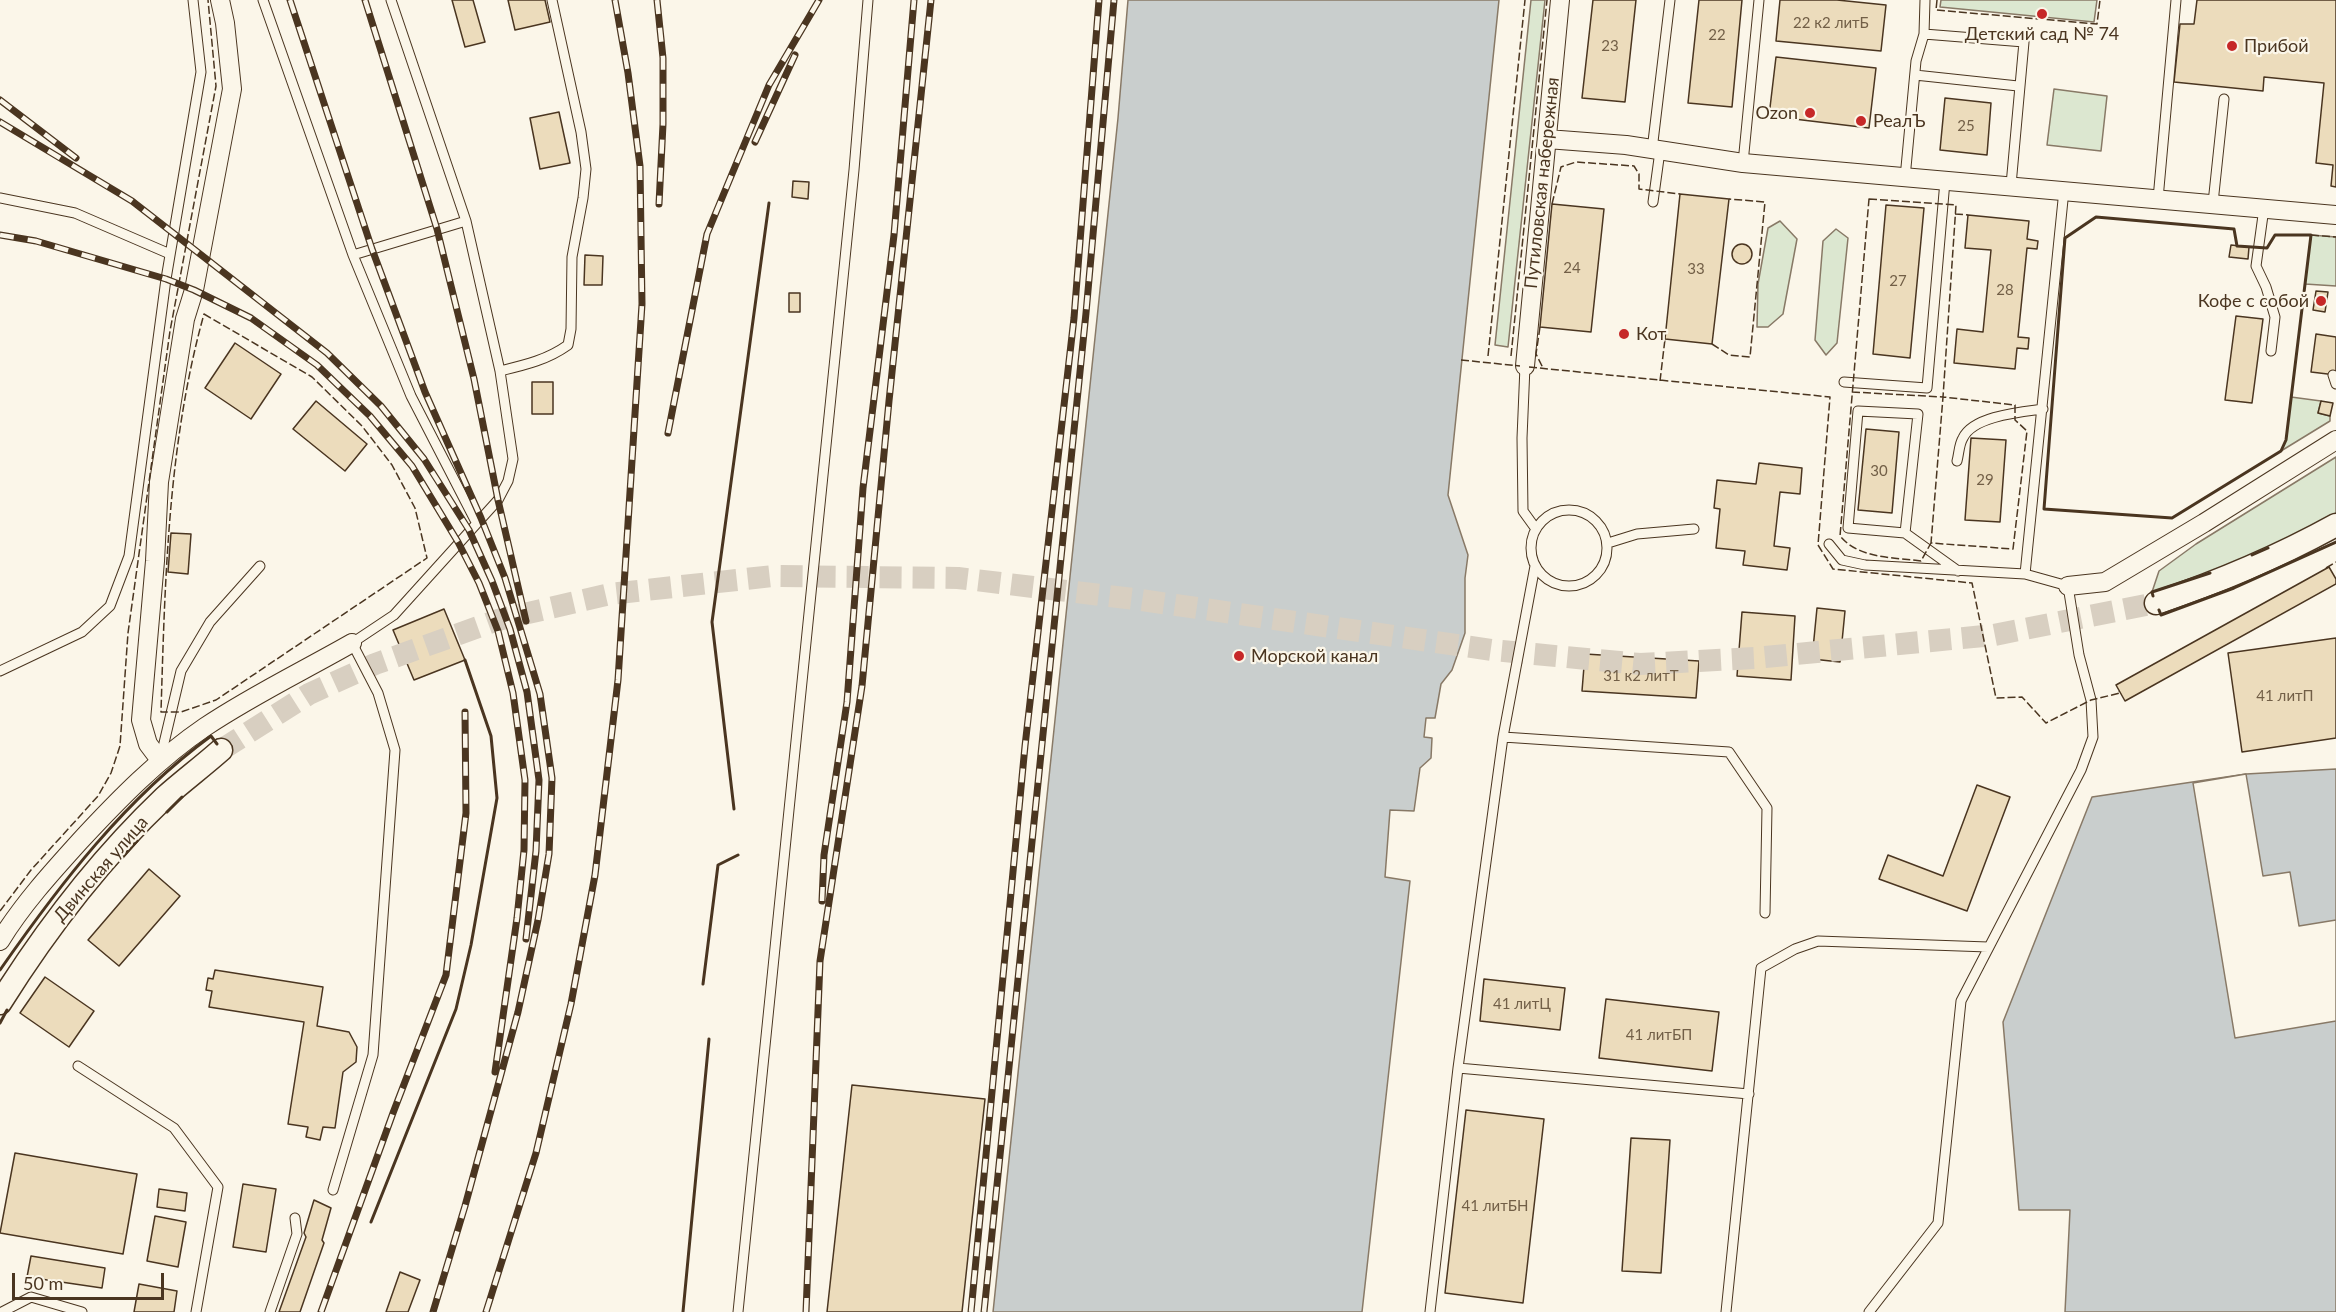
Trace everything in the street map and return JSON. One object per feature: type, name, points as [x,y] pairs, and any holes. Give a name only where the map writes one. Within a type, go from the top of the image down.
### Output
[{"type":"street","points":[[160,760],[148,744],[141,720],[155,561],[159,482],[185,319],[194,290],[232,89],[225,23],[220,0]]},
{"type":"street","name":"Путиловская набережная","points":[[1525,366],[1560,0]]},
{"type":"street","points":[[1547,139],[1626,145],[1743,163],[2336,214]]},
{"type":"street","points":[[2068,586],[2106,582],[2336,440]]},
{"type":"street","points":[[2156,603],[2204,587],[2264,562],[2336,525]]},
{"type":"street","points":[[0,941],[53,871],[106,813],[160,760],[206,727],[352,643]]},
{"type":"street","name":"Двинская улица","points":[[0,1003],[28,958],[66,906],[106,859],[166,796],[221,750]]},
{"type":"lane","points":[[0,671],[82,632],[110,606],[129,556],[170,254],[201,72],[193,0]]},
{"type":"lane","points":[[263,0],[353,255],[411,396],[476,522]]},
{"type":"lane","points":[[333,1190],[373,1055],[395,750],[378,693],[352,643],[394,615],[498,500],[508,481],[513,459],[500,371],[466,221],[391,0]]},
{"type":"lane","points":[[500,371],[527,365],[554,354],[568,345],[571,329],[572,257],[584,198],[586,169],[581,132],[552,0]]},
{"type":"lane","points":[[738,1312],[854,170],[868,0]]},
{"type":"lane","points":[[1653,202],[1670,0]]},
{"type":"lane","points":[[1743,163],[1759,0]]},
{"type":"lane","points":[[1905,178],[1916,61],[1924,34],[1925,0]]},
{"type":"lane","points":[[2158,199],[2176,0]]},
{"type":"lane","points":[[1924,34],[2024,42],[2018,86],[2011,185]]},
{"type":"lane","points":[[1915,75],[2018,86]]},
{"type":"lane","points":[[2213,203],[2224,99]]},
{"type":"lane","points":[[1844,382],[1927,388],[1945,181]]},
{"type":"lane","points":[[2025,574],[2064,190]]},
{"type":"lane","points":[[0,198],[75,213],[170,254]]},
{"type":"lane","points":[[2264,208],[2256,266],[2266,286],[2275,317],[2271,351]]},
{"type":"lane","points":[[353,255],[466,221]]},
{"type":"lane","points":[[1525,366],[1522,438],[1523,511],[1536,529]]},
{"type":"lane","points":[[1957,461],[1963,438],[1971,428],[1995,418],[2043,409]]},
{"type":"lane","points":[[1905,533],[1918,414],[1858,411],[1848,528],[1905,533],[1958,571]]},
{"type":"lane","points":[[1565,509],[1580,511],[1593,518],[1603,529],[1608,543],[1606,558],[1599,572],[1588,581],[1574,586],[1558,585],[1545,578],[1535,566],[1531,552],[1532,537],[1536,529],[1551,514],[1565,509]]},
{"type":"lane","points":[[1608,543],[1637,534],[1694,529]]},
{"type":"lane","points":[[1829,544],[1842,560],[1958,571],[2025,574],[2068,586],[2079,655],[2091,700],[2092,736],[2081,770],[1960,1001],[1938,1223],[1869,1312]]},
{"type":"lane","points":[[160,760],[181,671],[210,622],[260,566]]},
{"type":"lane","points":[[1430,1312],[1458,1068],[1503,737],[1535,566]]},
{"type":"lane","points":[[1503,737],[1729,752],[1767,807],[1766,914]]},
{"type":"lane","points":[[1726,1312],[1761,968],[1795,949],[1818,941],[1988,947]]},
{"type":"lane","points":[[78,1066],[174,1128],[218,1187],[195,1312]]},
{"type":"lane","points":[[1458,1068],[1749,1094]]},
{"type":"lane","points":[[270,1312],[297,1234],[295,1218]]},
{"type":"lane","points":[[2,1312],[31,1298],[82,1312]]},
{"type":"green space","points":[[1531,0],[1545,0],[1508,347],[1495,345]]},
{"type":"green space","name":"Детский сад № 74","points":[[1941,0],[2097,0],[2094,22],[1940,7]]},
{"type":"green space","points":[[2054,89],[2107,96],[2101,151],[2047,145]]},
{"type":"green space","points":[[1780,221],[1797,239],[1783,314],[1768,327],[1757,327],[1758,284],[1768,228]]},
{"type":"green space","points":[[1836,229],[1848,238],[1837,343],[1826,355],[1815,340],[1823,241]]},
{"type":"green space","points":[[2311,235],[2336,237],[2336,286],[2305,284]]},
{"type":"green space","points":[[2291,397],[2321,401],[2318,413],[2330,416],[2330,421],[2281,451],[2286,440]]},
{"type":"green space","points":[[2336,457],[2336,513],[2306,530],[2227,567],[2152,592],[2159,571],[2196,544]]},
{"type":"shaded area","name":"Морской канал","points":[[1128,0],[1499,0],[1448,495],[1468,555],[1465,578],[1465,633],[1452,670],[1441,684],[1435,718],[1426,718],[1424,737],[1432,738],[1431,758],[1420,768],[1414,811],[1390,810],[1385,877],[1410,881],[1362,1312],[993,1312],[1118,118]]},
{"type":"shaded area","points":[[2336,769],[2336,1312],[2065,1312],[2070,1210],[2019,1210],[2003,1022],[2092,797],[2246,774]]},
{"type":"pier","points":[[2246,774],[2263,876],[2290,872],[2299,926],[2336,920],[2336,1021],[2235,1038],[2193,783]]},
{"type":"building","points":[[452,0],[473,0],[485,42],[465,47]]},
{"type":"building","points":[[508,0],[545,0],[550,22],[515,30]]},
{"type":"building","points":[[1593,0],[1636,0],[1625,102],[1582,98]]},
{"type":"building","points":[[1699,0],[1742,0],[1732,107],[1688,103]]},
{"type":"building","points":[[1780,0],[1837,0],[1886,5],[1881,51],[1776,41]]},
{"type":"building","points":[[2197,0],[2336,0],[2336,187],[2331,186],[2333,165],[2316,163],[2324,83],[2264,77],[2263,91],[2174,82],[2180,24],[2194,24]]},
{"type":"building","points":[[1776,57],[1876,68],[1869,128],[1769,116]]},
{"type":"building","points":[[1945,98],[1991,103],[1987,155],[1940,150]]},
{"type":"building","points":[[559,112],[570,163],[540,169],[530,118]]},
{"type":"building","points":[[793,181],[809,182],[808,199],[792,197]]},
{"type":"building","points":[[1680,194],[1729,199],[1712,344],[1665,339]]},
{"type":"building","points":[[1552,204],[1604,209],[1591,332],[1540,327]]},
{"type":"building","points":[[1886,205],[1924,208],[1910,358],[1873,354]]},
{"type":"building","points":[[1968,215],[2029,221],[2027,239],[2038,241],[2037,249],[2027,248],[2018,337],[2029,338],[2028,349],[2017,348],[2015,369],[1954,363],[1957,329],[1983,332],[1991,250],[1965,248]]},
{"type":"building","points":[[1742,244],[1749,247],[1752,254],[1749,261],[1742,264],[1735,261],[1732,254],[1735,247]]},
{"type":"building","points":[[2231,245],[2249,247],[2248,259],[2229,257]]},
{"type":"building","points":[[585,255],[603,256],[602,285],[584,285]]},
{"type":"building","name":"Кофе с собой","points":[[2316,291],[2328,292],[2325,312],[2313,310]]},
{"type":"building","points":[[789,293],[800,293],[800,312],[789,312]]},
{"type":"building","points":[[2236,316],[2263,319],[2252,403],[2225,400]]},
{"type":"building","points":[[2316,334],[2336,337],[2336,375],[2311,372]]},
{"type":"building","points":[[235,343],[281,374],[251,419],[205,388]]},
{"type":"building","points":[[532,382],[553,382],[553,414],[532,414]]},
{"type":"building","points":[[316,401],[367,444],[345,471],[293,429]]},
{"type":"building","points":[[2321,401],[2333,403],[2330,416],[2318,413]]},
{"type":"building","points":[[1866,429],[1899,432],[1892,513],[1858,510]]},
{"type":"building","points":[[1971,438],[2006,440],[2000,522],[1965,520]]},
{"type":"building","points":[[1759,463],[1802,468],[1800,494],[1780,492],[1774,546],[1790,548],[1787,570],[1743,565],[1745,551],[1716,548],[1720,509],[1714,508],[1717,480],[1756,484]]},
{"type":"building","points":[[171,533],[191,534],[188,574],[168,572]]},
{"type":"building","points":[[2329,567],[2336,579],[2336,584],[2125,701],[2116,685]]},
{"type":"building","points":[[1817,608],[1845,611],[1840,662],[1812,659]]},
{"type":"building","points":[[444,609],[465,660],[414,680],[393,630]]},
{"type":"building","points":[[1742,612],[1795,616],[1791,680],[1737,676]]},
{"type":"building","points":[[2336,638],[2336,738],[2242,752],[2228,653]]},
{"type":"building","points":[[1585,654],[1699,661],[1696,698],[1582,691]]},
{"type":"building","points":[[1977,785],[2010,797],[1967,911],[1879,879],[1888,855],[1943,876]]},
{"type":"building","points":[[149,869],[180,896],[119,966],[88,940]]},
{"type":"building","points":[[215,970],[323,987],[317,1026],[349,1032],[357,1047],[356,1062],[343,1072],[335,1128],[323,1127],[320,1140],[306,1137],[308,1127],[288,1124],[304,1022],[209,1007],[212,991],[206,990],[208,978],[213,979]]},
{"type":"building","points":[[45,977],[94,1011],[69,1047],[20,1013]]},
{"type":"building","points":[[1484,979],[1565,988],[1560,1030],[1480,1021]]},
{"type":"building","points":[[1606,999],[1719,1012],[1712,1071],[1599,1058]]},
{"type":"building","points":[[852,1085],[985,1099],[962,1312],[827,1312]]},
{"type":"building","points":[[1466,1110],[1544,1119],[1523,1303],[1445,1293]]},
{"type":"building","points":[[1631,1138],[1670,1140],[1661,1273],[1622,1271]]},
{"type":"building","points":[[15,1153],[137,1174],[123,1254],[0,1233]]},
{"type":"building","points":[[243,1184],[276,1189],[266,1252],[233,1247]]},
{"type":"building","points":[[159,1189],[187,1193],[185,1211],[157,1207]]},
{"type":"building","points":[[314,1200],[331,1208],[322,1240],[324,1243],[300,1312],[279,1312],[306,1237],[304,1233]]},
{"type":"building","points":[[155,1216],[186,1222],[178,1267],[147,1261]]},
{"type":"building","points":[[31,1256],[105,1268],[102,1288],[27,1277]]},
{"type":"building","points":[[400,1272],[420,1280],[408,1312],[386,1312]]},
{"type":"building","points":[[139,1284],[177,1291],[174,1312],[134,1312]]},
{"type":"tunnel","points":[[221,750],[309,694],[375,664],[498,620],[610,594],[773,576],[958,578],[1134,599],[1492,650],[1640,664],[1755,658],[1994,635],[2156,603]]},
{"type":"railway","points":[[290,0],[372,249],[425,392],[505,578],[540,694],[552,778],[549,854],[538,920],[518,1012],[465,1206],[433,1312]]},
{"type":"railway","points":[[365,0],[437,229],[474,379],[498,500],[526,621]]},
{"type":"railway","points":[[486,1312],[536,1153],[571,1004],[595,875],[618,680],[642,304],[640,166],[628,73],[615,0]]},
{"type":"railway","points":[[657,0],[663,58],[663,124],[659,204]]},
{"type":"railway","points":[[668,433],[707,234],[769,85],[819,0]]},
{"type":"railway","points":[[822,901],[824,855],[847,702],[863,488],[894,235],[914,0]]},
{"type":"railway","points":[[806,1312],[820,961],[862,686],[931,0]]},
{"type":"railway","points":[[971,1312],[1025,746],[1074,318],[1099,0]]},
{"type":"railway","points":[[984,1312],[1086,313],[1114,0]]},
{"type":"railway","points":[[755,142],[795,55]]},
{"type":"railway","points":[[0,100],[76,158]]},
{"type":"railway","points":[[0,122],[132,201],[327,353],[381,406],[424,459],[469,530],[492,581],[510,629],[527,692],[539,780],[536,851],[526,939]]},
{"type":"railway","points":[[0,235],[36,241],[166,279],[251,318],[317,365],[370,416],[412,466],[458,542],[479,583],[498,631],[513,693],[525,780],[524,850],[517,918],[495,1072]]},
{"type":"railway","points":[[321,1312],[446,975],[466,813],[465,712]]},
{"type":"fence","points":[[0,911],[31,870],[98,796],[111,773],[120,746],[128,633],[170,331],[216,86],[208,0]]},
{"type":"fence","points":[[1488,356],[1525,0]]},
{"type":"fence","points":[[1511,356],[1547,0]]},
{"type":"fence","points":[[1937,0],[1936,10],[2097,24],[2100,0]]},
{"type":"fence","points":[[1552,204],[1561,167],[1576,162],[1634,166],[1639,174],[1639,189],[1680,194]]},
{"type":"fence","points":[[1712,344],[1729,355],[1750,357],[1765,202],[1729,199]]},
{"type":"fence","points":[[1869,199],[1956,205],[1943,397],[2015,405],[2015,420],[2027,431],[2013,549],[1931,543],[1921,561],[1867,553],[1848,544],[1840,536],[1869,199]]},
{"type":"fence","points":[[1955,214],[1968,215]]},
{"type":"fence","points":[[2311,235],[2336,237]]},
{"type":"fence","points":[[204,314],[312,377],[362,426],[392,465],[415,508],[427,558],[216,700],[181,712],[161,712],[170,512],[183,412],[204,314]]},
{"type":"fence","points":[[1540,327],[1536,354],[1543,368]]},
{"type":"fence","points":[[1660,381],[1665,339]]},
{"type":"fence","points":[[1461,360],[1520,366]]},
{"type":"fence","points":[[1529,367],[1830,397],[1818,545],[1833,569],[1972,583],[1996,698],[2022,697],[2046,723],[2091,700],[2120,693],[2119,691]]},
{"type":"fence","points":[[1852,392],[1943,397],[1931,543]]},
{"type":"fence","points":[[2326,568],[2336,562]]},
{"type":"wall","points":[[734,809],[712,622],[769,203]]},
{"type":"wall","points":[[2096,217],[2234,229],[2237,246],[2267,248],[2275,235],[2311,235],[2286,440],[2281,451],[2172,518],[2044,509],[2065,238],[2096,217]]},
{"type":"wall","points":[[2159,610],[2161,615],[2234,588],[2336,542]]},
{"type":"wall","points":[[2252,555],[2268,548]]},
{"type":"wall","points":[[2153,596],[2152,592],[2210,573]]},
{"type":"wall","points":[[371,1222],[456,1009],[471,945],[497,798],[491,736],[465,660]]},
{"type":"wall","points":[[0,970],[70,875],[122,815],[150,787],[211,736],[217,744]]},
{"type":"wall","points":[[167,812],[182,797]]},
{"type":"wall","points":[[121,859],[137,841]]},
{"type":"wall","points":[[703,984],[718,865],[738,855]]},
{"type":"wall","points":[[0,1023],[7,1010]]},
{"type":"wall","points":[[683,1312],[709,1039]]},
{"type":"place","name":"Детский сад № 74","points":[[2042,14]]},
{"type":"place","name":"Прибой","points":[[2232,46]]},
{"type":"place","name":"Ozon","points":[[1810,113]]},
{"type":"place","name":"РеалЪ","points":[[1861,121]]},
{"type":"place","name":"Кофе с собой","points":[[2321,301]]},
{"type":"place","name":"Кот","points":[[1624,334]]},
{"type":"place","name":"Морской канал","points":[[1239,656]]}]
